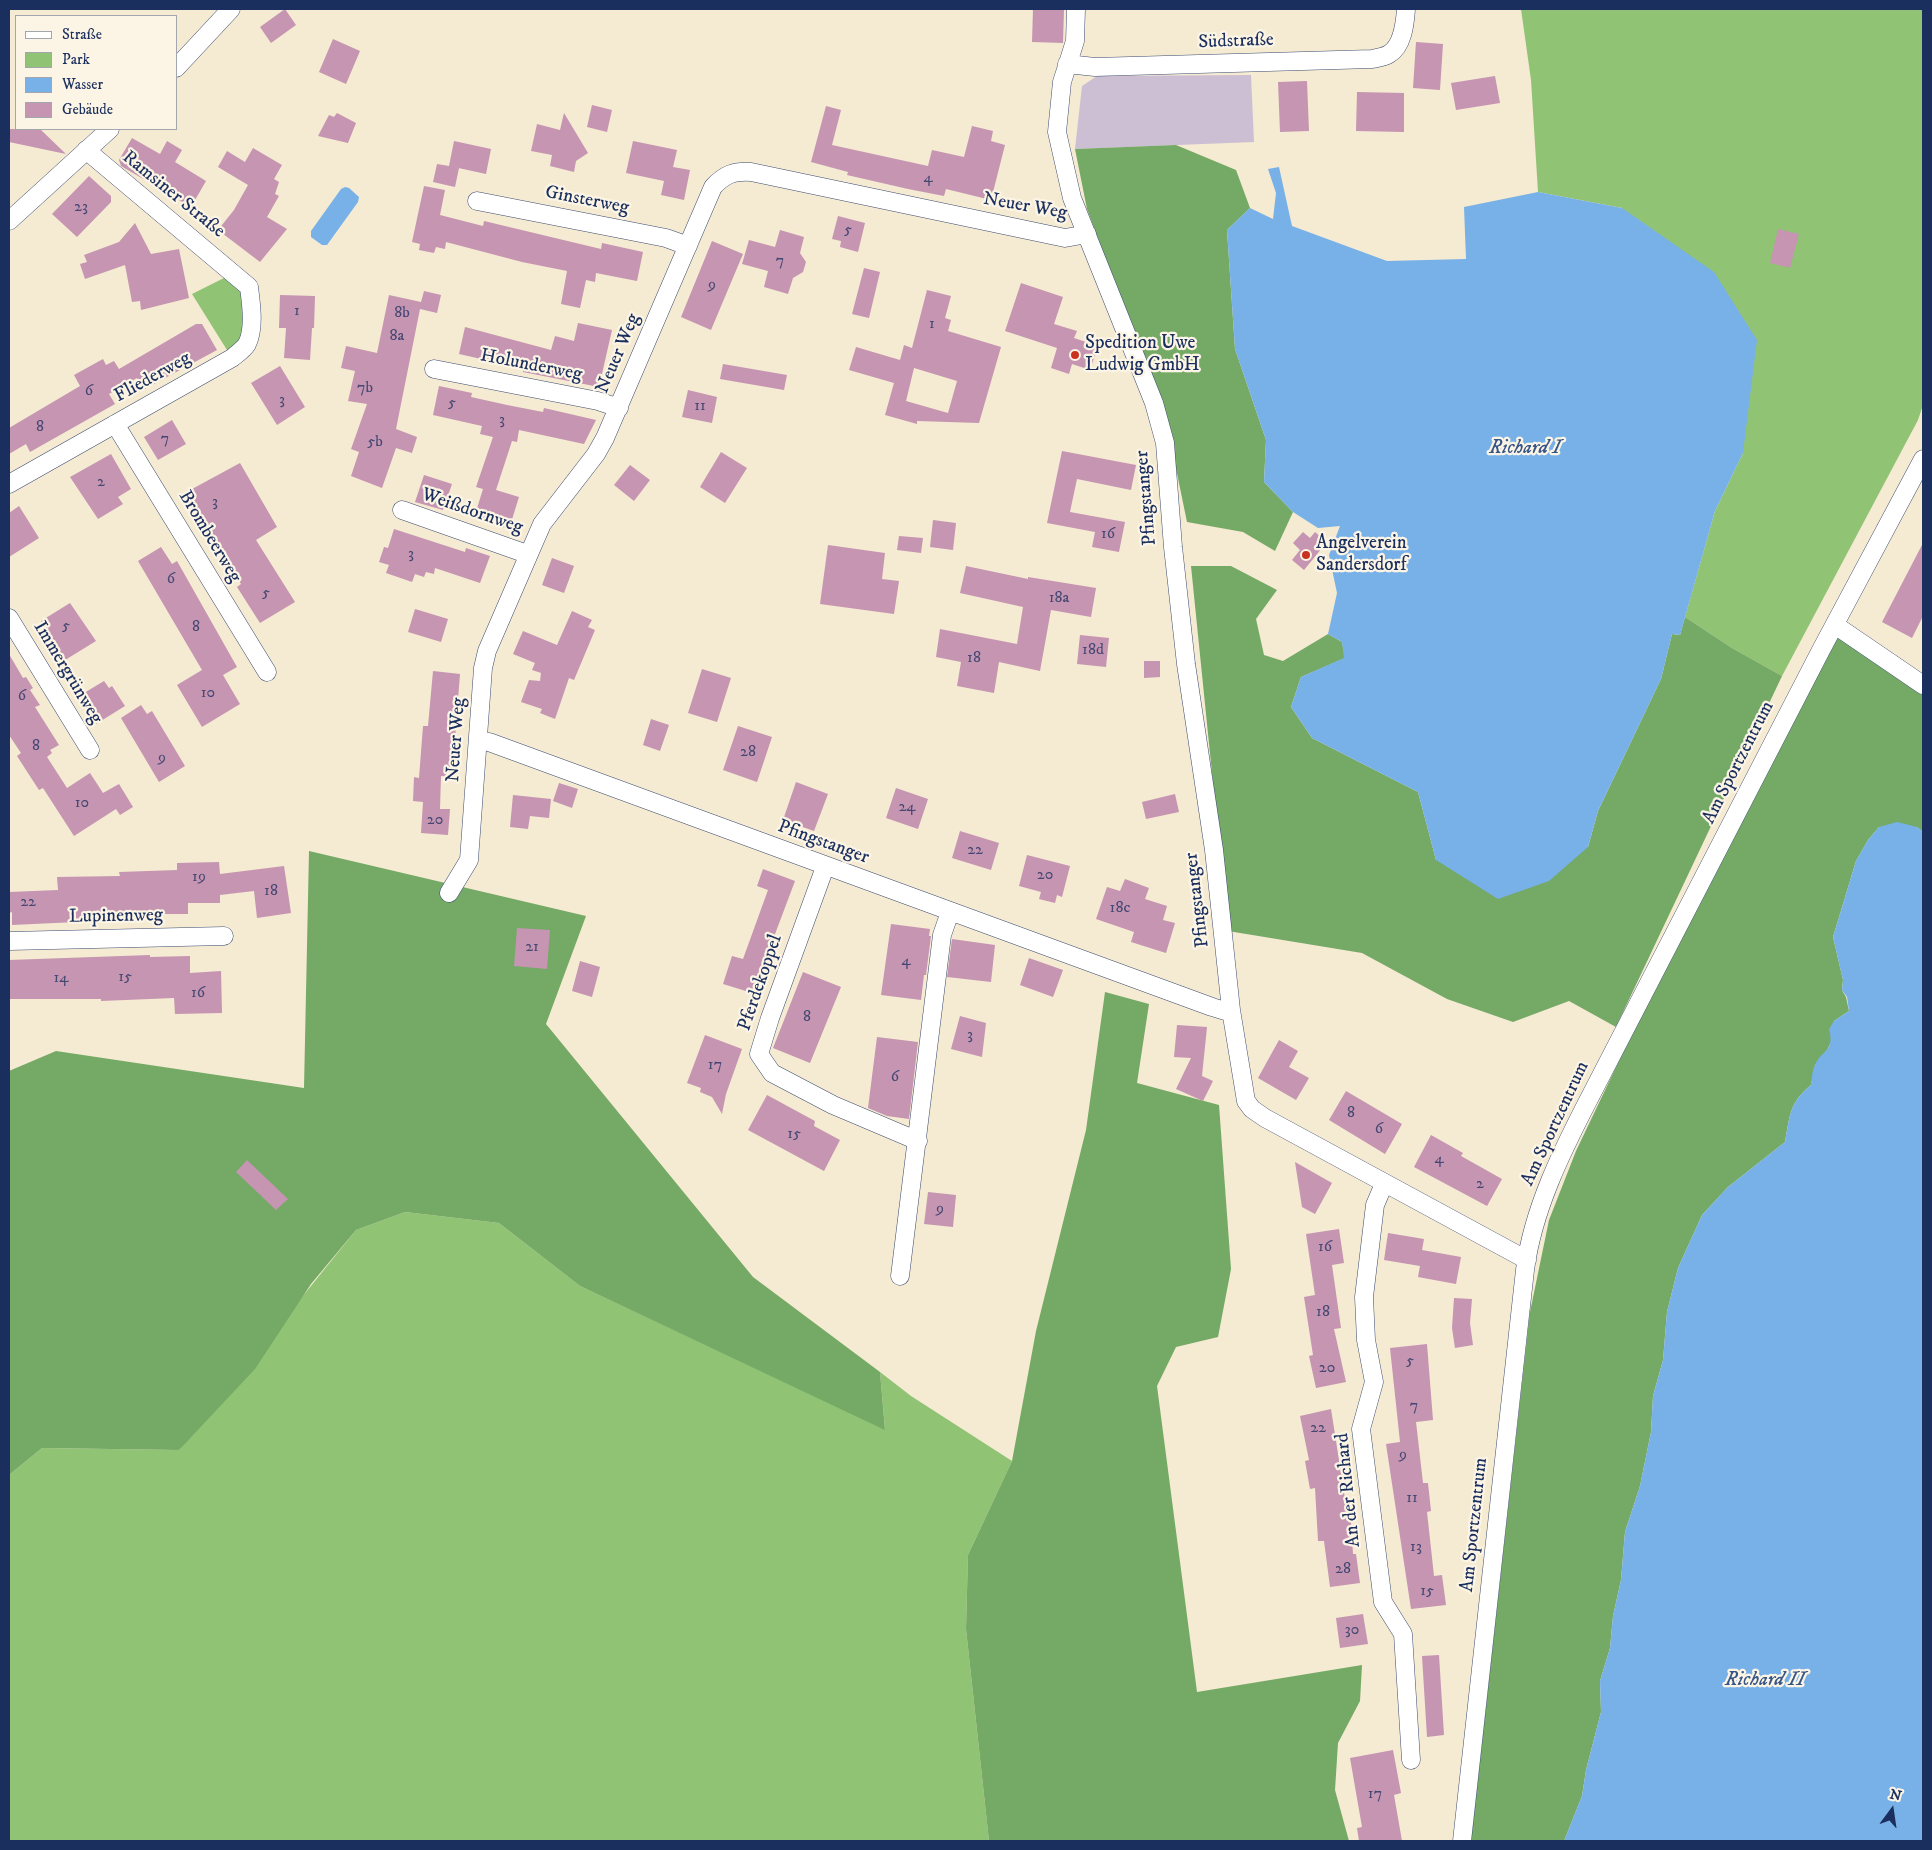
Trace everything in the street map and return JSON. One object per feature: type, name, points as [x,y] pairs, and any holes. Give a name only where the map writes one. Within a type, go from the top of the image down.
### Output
[{"type":"street","points":[[178,66],[231,9]]},
{"type":"street","name":"Pfingstanger","points":[[478,740],[489,742],[825,867],[1212,1007],[1225,1011],[1231,1010],[1214,850],[1186,664],[1164,443],[1154,403],[1072,198],[1057,132],[1058,108],[1067,64],[1075,41],[1076,9]]},
{"type":"street","name":"Südstraße","points":[[1067,64],[1095,67],[1372,59],[1389,54],[1399,42],[1405,23],[1406,9]]},
{"type":"street","name":"Ramsiner Straße","points":[[9,221],[109,130]]},
{"type":"street","name":"Ramsiner Straße","points":[[86,150],[234,273]]},
{"type":"street","name":"Neuer Weg","points":[[449,893],[469,860],[484,660],[527,554],[542,524],[596,454],[619,408],[713,187],[730,173],[740,171],[1065,238],[1087,234]]},
{"type":"street","name":"Ginsterweg","points":[[477,201],[666,238],[688,246]]},
{"type":"street","name":"Fliederweg","points":[[9,484],[232,358],[245,346],[250,331],[252,304],[249,286],[234,273]]},
{"type":"street","name":"Holunderweg","points":[[434,368],[598,400],[619,408]]},
{"type":"street","name":"Brombeerweg","points":[[115,424],[267,672]]},
{"type":"street","name":"Am Sportzentrum","points":[[1462,1841],[1527,1260],[1539,1212],[1564,1147],[1923,459]]},
{"type":"street","name":"Weißdornweg","points":[[402,510],[527,554]]},
{"type":"street","name":"Immergrünweg","points":[[9,618],[90,750]]},
{"type":"street","points":[[1835,625],[1923,685]]},
{"type":"street","name":"Pferdekoppel","points":[[825,867],[770,1018],[759,1054],[772,1073],[833,1105],[918,1141]]},
{"type":"street","points":[[900,1276],[942,936],[950,912]]},
{"type":"street","name":"Lupinenweg","points":[[9,941],[224,936]]},
{"type":"street","points":[[1231,1010],[1244,1091],[1252,1109],[1384,1184],[1527,1260]]},
{"type":"street","name":"An der Richard","points":[[1384,1184],[1375,1205],[1364,1297],[1366,1340],[1374,1382],[1361,1429],[1382,1602],[1403,1634],[1411,1760]]},
{"type":"shaded area","points":[[1251,75],[1254,142],[1075,149],[1082,86],[1097,76]]},
{"type":"green space","points":[[1521,9],[1923,9],[1923,405],[1918,420],[1782,676],[1732,648],[1685,617],[1715,511],[1743,453],[1622,208],[1538,192],[1531,80]]},
{"type":"green space","points":[[1176,145],[1236,170],[1250,208],[1227,230],[1235,349],[1266,440],[1264,482],[1293,512],[1275,551],[1243,532],[1187,522],[1166,420],[1087,209],[1075,149]]},
{"type":"green space","points":[[234,273],[251,310],[232,358],[192,294]]},
{"type":"green space","points":[[1191,566],[1231,566],[1277,590],[1256,619],[1264,655],[1283,661],[1328,634],[1342,642],[1345,658],[1301,677],[1291,707],[1312,738],[1418,792],[1436,860],[1588,847],[1598,811],[1661,679],[1672,634],[1680,635],[1685,617],[1732,648],[1782,676],[1616,1027],[1569,1001],[1513,1022],[1447,999],[1362,953],[1228,931]]},
{"type":"green space","points":[[1838,635],[1923,695],[1923,832],[1917,827],[1879,827],[1868,840],[1856,861],[1833,937],[1843,980],[1842,990],[1846,997],[1849,1011],[1834,1021],[1832,1040],[1815,1065],[1811,1085],[1794,1104],[1785,1142],[1728,1187],[1702,1215],[1678,1268],[1667,1312],[1663,1360],[1653,1396],[1651,1432],[1640,1486],[1625,1532],[1621,1580],[1613,1616],[1610,1648],[1600,1681],[1601,1712],[1586,1770],[1582,1796],[1564,1841],[1471,1841],[1530,1312],[1549,1220],[1576,1151],[1628,1042]]},
{"type":"green space","points":[[309,851],[586,916],[546,1024],[753,1277],[880,1372],[885,1430],[580,1286],[499,1223],[405,1212],[356,1230],[311,1284],[255,1369],[179,1450],[42,1448],[9,1475],[9,1071],[56,1051],[304,1088]]},
{"type":"green space","points":[[1105,992],[1149,1004],[1137,1083],[1219,1105],[1231,1269],[1218,1337],[1176,1347],[1157,1386],[1197,1692],[1362,1665],[1360,1701],[1338,1743],[1335,1790],[1349,1841],[989,1841],[966,1629],[968,1555],[1012,1461],[1036,1331],[1086,1130]]},
{"type":"green space","points":[[405,1212],[499,1223],[580,1286],[885,1429],[880,1372],[911,1396],[1012,1461],[968,1555],[966,1629],[989,1841],[9,1841],[9,1475],[42,1448],[179,1450],[356,1230]]},
{"type":"water","name":"Richard I","points":[[1279,167],[1292,226],[1387,261],[1466,259],[1464,207],[1538,192],[1622,208],[1714,272],[1757,340],[1743,453],[1715,511],[1680,635],[1672,634],[1661,679],[1598,811],[1588,847],[1549,881],[1498,899],[1436,860],[1418,792],[1312,738],[1291,707],[1301,677],[1344,658],[1342,642],[1328,634],[1337,593],[1329,555],[1340,526],[1318,528],[1293,512],[1264,482],[1266,440],[1235,349],[1227,230],[1250,208],[1273,219],[1276,193],[1268,169]]},
{"type":"water","points":[[349,188],[359,197],[358,202],[327,245],[322,245],[311,237],[311,231],[341,189]]},
{"type":"water","name":"Richard II","points":[[1897,822],[1917,827],[1923,832],[1923,1841],[1564,1841],[1582,1796],[1586,1770],[1601,1712],[1600,1681],[1610,1648],[1613,1616],[1621,1580],[1625,1532],[1640,1486],[1651,1432],[1653,1396],[1663,1360],[1667,1312],[1678,1268],[1702,1215],[1728,1187],[1785,1142],[1794,1104],[1811,1085],[1814,1067],[1829,1046],[1829,1029],[1834,1021],[1849,1011],[1847,997],[1842,990],[1843,980],[1833,937],[1856,861],[1868,840],[1879,827]]},
{"type":"building","points":[[285,9],[296,25],[271,43],[260,27]]},
{"type":"building","points":[[1033,9],[1064,9],[1063,43],[1032,42]]},
{"type":"building","points":[[333,39],[360,51],[346,84],[319,72]]},
{"type":"building","points":[[1416,42],[1443,44],[1440,90],[1413,88]]},
{"type":"building","points":[[1495,76],[1500,103],[1456,110],[1451,83]]},
{"type":"building","points":[[1307,81],[1309,131],[1280,132],[1278,82]]},
{"type":"building","points":[[1357,92],[1404,93],[1404,132],[1356,131]]},
{"type":"building","points":[[592,105],[612,110],[607,132],[587,127]]},
{"type":"building","points":[[826,106],[841,110],[832,145],[928,166],[932,150],[964,157],[972,126],[993,131],[991,141],[1005,145],[991,200],[946,189],[944,196],[908,189],[847,175],[848,172],[811,162]]},
{"type":"building","points":[[337,113],[356,123],[348,143],[318,136],[329,115],[334,117]]},
{"type":"building","points":[[564,113],[588,153],[576,161],[574,172],[550,166],[552,155],[531,151],[537,124],[560,130]]},
{"type":"building","points":[[9,129],[41,130],[66,154],[9,142]]},
{"type":"building","points":[[132,138],[160,154],[167,141],[182,150],[175,162],[206,181],[191,207],[121,166],[119,160]]},
{"type":"building","points":[[454,141],[491,149],[486,174],[459,168],[455,187],[433,182],[437,164],[449,166]]},
{"type":"building","points":[[633,141],[677,150],[673,167],[690,170],[684,200],[661,195],[664,181],[626,173]]},
{"type":"building","points":[[253,148],[282,165],[274,179],[279,182],[275,194],[279,196],[267,217],[287,229],[260,262],[218,230],[234,210],[248,185],[218,167],[227,151],[245,162]]},
{"type":"building","points":[[89,176],[111,196],[111,202],[77,237],[52,214]]},
{"type":"building","points":[[424,186],[445,190],[440,215],[483,226],[484,221],[601,249],[602,243],[643,252],[637,281],[596,273],[595,282],[586,280],[580,308],[561,304],[567,271],[522,262],[446,242],[445,249],[436,247],[434,253],[419,250],[420,244],[412,242]]},
{"type":"building","points":[[838,216],[865,223],[858,252],[840,247],[841,241],[832,239]]},
{"type":"building","points":[[135,223],[151,254],[179,249],[189,298],[141,310],[140,301],[132,302],[125,265],[85,279],[80,264],[87,262],[84,255],[119,242]]},
{"type":"building","points":[[1778,229],[1799,234],[1790,268],[1770,263]]},
{"type":"building","points":[[780,230],[804,237],[800,253],[806,262],[803,272],[793,278],[788,294],[764,287],[768,271],[742,264],[749,240],[775,247]]},
{"type":"building","points":[[712,241],[743,254],[711,330],[681,317]]},
{"type":"building","points":[[864,268],[880,272],[869,318],[852,314]]},
{"type":"building","points":[[1021,283],[1063,297],[1054,324],[1077,331],[1074,338],[1098,346],[1090,370],[1072,364],[1069,374],[1051,368],[1057,348],[1005,331]]},
{"type":"building","points":[[927,290],[951,296],[945,318],[951,320],[948,331],[1001,347],[979,423],[917,421],[917,424],[885,415],[894,383],[849,370],[856,347],[900,360],[904,345],[912,348]],"holes":[[[914,368],[957,381],[948,413],[906,401]]]},
{"type":"building","points":[[424,291],[441,295],[437,313],[420,309],[396,429],[417,437],[412,453],[396,448],[382,488],[351,476],[359,452],[351,449],[367,404],[348,401],[355,371],[341,368],[346,346],[377,353],[389,295],[421,302]]},
{"type":"building","points":[[280,295],[315,296],[310,360],[284,358],[286,328],[279,328]]},
{"type":"building","points":[[578,323],[612,330],[599,387],[523,372],[524,367],[490,358],[490,361],[459,354],[465,327],[551,350],[555,336],[574,341]]},
{"type":"building","points":[[196,324],[202,324],[217,350],[143,390],[137,378],[109,394],[115,404],[30,452],[26,444],[9,454],[9,428],[80,386],[74,375],[103,359],[106,365],[114,361],[119,369]]},
{"type":"building","points":[[723,364],[787,375],[784,390],[720,379]]},
{"type":"building","points":[[280,366],[305,407],[277,425],[251,383]]},
{"type":"building","points":[[439,386],[472,393],[471,397],[507,405],[543,412],[544,408],[596,420],[584,444],[519,430],[517,442],[512,441],[496,490],[519,497],[509,529],[474,518],[483,489],[476,487],[493,437],[480,434],[482,426],[433,415]]},
{"type":"building","points":[[688,390],[717,397],[712,423],[682,417]]},
{"type":"building","points":[[172,420],[186,444],[158,460],[144,437]]},
{"type":"building","points":[[1062,451],[1136,465],[1131,490],[1077,479],[1070,512],[1125,522],[1119,552],[1092,547],[1095,532],[1047,523]]},
{"type":"building","points":[[721,452],[747,468],[725,503],[700,487]]},
{"type":"building","points":[[111,454],[131,489],[118,497],[123,504],[98,519],[70,477]]},
{"type":"building","points":[[240,463],[277,527],[256,540],[295,602],[260,623],[237,587],[241,584],[209,530],[204,533],[181,495]]},
{"type":"building","points":[[630,465],[650,480],[634,501],[614,485]]},
{"type":"building","points":[[424,475],[452,484],[443,510],[415,502]]},
{"type":"building","points":[[19,506],[39,538],[9,557],[9,513]]},
{"type":"building","points":[[933,520],[956,523],[953,550],[930,547]]},
{"type":"building","points":[[394,529],[465,552],[466,548],[490,556],[480,583],[435,568],[434,574],[426,572],[424,577],[415,574],[412,582],[386,573],[389,565],[379,562],[384,547],[388,548]]},
{"type":"building","name":"Angelverein Sandersdorf","points":[[1303,532],[1310,538],[1315,532],[1327,542],[1304,570],[1292,560],[1300,550],[1293,543]]},
{"type":"building","points":[[899,536],[923,538],[921,553],[897,550]]},
{"type":"building","points":[[1923,543],[1923,616],[1912,638],[1882,622]]},
{"type":"building","points":[[828,545],[885,553],[882,579],[899,581],[894,614],[820,604]]},
{"type":"building","points":[[161,547],[172,564],[177,561],[237,667],[223,675],[240,704],[202,727],[177,685],[202,670],[138,561]]},
{"type":"building","points":[[552,558],[574,566],[564,593],[542,585]]},
{"type":"building","points":[[966,566],[1028,579],[1028,577],[1096,588],[1091,617],[1051,610],[1040,671],[999,662],[994,693],[957,686],[961,662],[936,657],[940,629],[1017,644],[1023,607],[960,593]]},
{"type":"building","points":[[70,603],[96,641],[57,665],[41,640],[49,634],[41,621]]},
{"type":"building","points":[[415,609],[448,619],[441,642],[408,632]]},
{"type":"building","points":[[572,611],[592,620],[588,627],[595,630],[574,680],[569,678],[555,719],[540,713],[542,709],[521,702],[529,680],[540,681],[541,673],[532,670],[535,663],[513,654],[523,631],[557,645]]},
{"type":"building","points":[[1080,635],[1109,638],[1106,667],[1077,664]]},
{"type":"building","points":[[9,654],[23,678],[26,677],[33,688],[30,690],[40,705],[35,707],[59,745],[50,750],[52,753],[47,757],[67,788],[90,773],[103,793],[119,784],[133,807],[120,815],[116,809],[74,836],[43,788],[39,790],[26,770],[17,756],[21,753],[9,735]]},
{"type":"building","points":[[1144,661],[1160,661],[1160,677],[1144,678]]},
{"type":"building","points":[[702,669],[731,678],[717,722],[688,713]]},
{"type":"building","points":[[433,671],[460,674],[452,777],[441,776],[440,809],[450,809],[448,835],[421,833],[423,802],[413,801],[414,777],[419,778],[423,726],[428,726]]},
{"type":"building","points":[[104,681],[109,688],[112,686],[125,706],[96,724],[79,696]]},
{"type":"building","points":[[141,705],[147,714],[152,711],[185,766],[159,782],[121,718]]},
{"type":"building","points":[[651,719],[669,725],[660,751],[643,745]]},
{"type":"building","points":[[738,726],[772,737],[757,782],[723,770]]},
{"type":"building","points":[[796,782],[828,794],[814,831],[783,820]]},
{"type":"building","points":[[559,783],[578,789],[572,808],[553,801]]},
{"type":"building","points":[[896,788],[928,799],[918,829],[886,818]]},
{"type":"building","points":[[1175,794],[1179,812],[1146,819],[1142,802]]},
{"type":"building","points":[[513,795],[551,799],[549,818],[530,816],[528,829],[510,827]]},
{"type":"building","points":[[960,831],[999,843],[991,870],[952,858]]},
{"type":"building","points":[[1027,855],[1070,866],[1062,897],[1057,895],[1055,903],[1039,899],[1041,892],[1019,886]]},
{"type":"building","points":[[219,862],[220,874],[284,866],[291,913],[257,918],[254,891],[220,895],[220,903],[188,903],[188,914],[161,914],[161,918],[12,925],[12,912],[9,913],[9,892],[58,890],[57,877],[120,876],[119,872],[177,870],[177,863]]},
{"type":"building","points":[[763,869],[795,881],[769,950],[772,951],[759,995],[723,984],[732,956],[743,959],[768,890],[757,886]]},
{"type":"building","points":[[1125,879],[1149,888],[1145,899],[1167,906],[1163,920],[1175,923],[1166,953],[1131,942],[1134,932],[1096,919],[1107,887],[1120,891]]},
{"type":"building","points":[[891,924],[930,929],[929,936],[931,936],[921,1000],[881,995]]},
{"type":"building","points":[[517,928],[550,930],[547,969],[514,966]]},
{"type":"building","points":[[952,939],[995,945],[991,982],[947,977]]},
{"type":"building","points":[[150,955],[150,957],[190,956],[190,973],[221,971],[222,1013],[175,1014],[174,998],[101,1001],[101,999],[9,999],[9,960]]},
{"type":"building","points":[[1029,958],[1063,970],[1053,997],[1020,985]]},
{"type":"building","points":[[580,961],[600,967],[592,997],[572,991]]},
{"type":"building","points":[[803,972],[841,987],[810,1063],[773,1048]]},
{"type":"building","points":[[960,1016],[986,1023],[982,1057],[951,1049]]},
{"type":"building","points":[[1177,1025],[1207,1027],[1202,1076],[1213,1081],[1203,1101],[1176,1089],[1191,1058],[1174,1057]]},
{"type":"building","points":[[705,1035],[742,1049],[726,1094],[722,1114],[712,1097],[700,1092],[701,1088],[687,1083]]},
{"type":"building","points":[[877,1037],[918,1042],[909,1119],[887,1116],[868,1108]]},
{"type":"building","points":[[1279,1040],[1298,1051],[1289,1067],[1309,1078],[1296,1100],[1258,1078]]},
{"type":"building","points":[[1346,1091],[1402,1124],[1385,1154],[1329,1120]]},
{"type":"building","points":[[767,1095],[815,1121],[814,1126],[840,1140],[824,1171],[748,1130]]},
{"type":"building","points":[[1431,1135],[1463,1153],[1461,1156],[1502,1179],[1487,1206],[1414,1167]]},
{"type":"building","points":[[247,1160],[288,1199],[276,1210],[236,1172]]},
{"type":"building","points":[[1295,1162],[1332,1183],[1315,1214],[1302,1207]]},
{"type":"building","points":[[928,1192],[956,1195],[953,1227],[924,1224]]},
{"type":"building","points":[[1339,1229],[1344,1263],[1332,1265],[1341,1328],[1334,1329],[1346,1382],[1316,1388],[1309,1356],[1313,1355],[1304,1297],[1315,1295],[1306,1234]]},
{"type":"building","points":[[1388,1233],[1424,1239],[1422,1250],[1461,1257],[1456,1284],[1418,1277],[1420,1266],[1384,1260]]},
{"type":"building","points":[[1454,1298],[1472,1299],[1470,1323],[1473,1345],[1455,1348],[1452,1328]]},
{"type":"building","points":[[1427,1344],[1433,1420],[1416,1422],[1423,1483],[1428,1483],[1431,1511],[1427,1512],[1434,1576],[1442,1575],[1446,1605],[1411,1609],[1386,1444],[1400,1442],[1390,1348]]},
{"type":"building","points":[[1331,1409],[1346,1505],[1350,1505],[1353,1554],[1356,1554],[1360,1583],[1330,1587],[1324,1541],[1318,1541],[1315,1488],[1310,1489],[1305,1461],[1309,1460],[1300,1416]]},
{"type":"building","points":[[1363,1614],[1368,1644],[1340,1648],[1336,1618]]},
{"type":"building","points":[[1439,1655],[1444,1735],[1427,1737],[1422,1656]]},
{"type":"building","points":[[1393,1750],[1401,1793],[1394,1795],[1402,1841],[1359,1841],[1357,1828],[1362,1827],[1350,1758]]},
{"type":"place","name":"Spedition Uwe Ludwig GmbH","points":[[1075,355]]},
{"type":"place","name":"Angelverein Sandersdorf","points":[[1306,555]]}]
